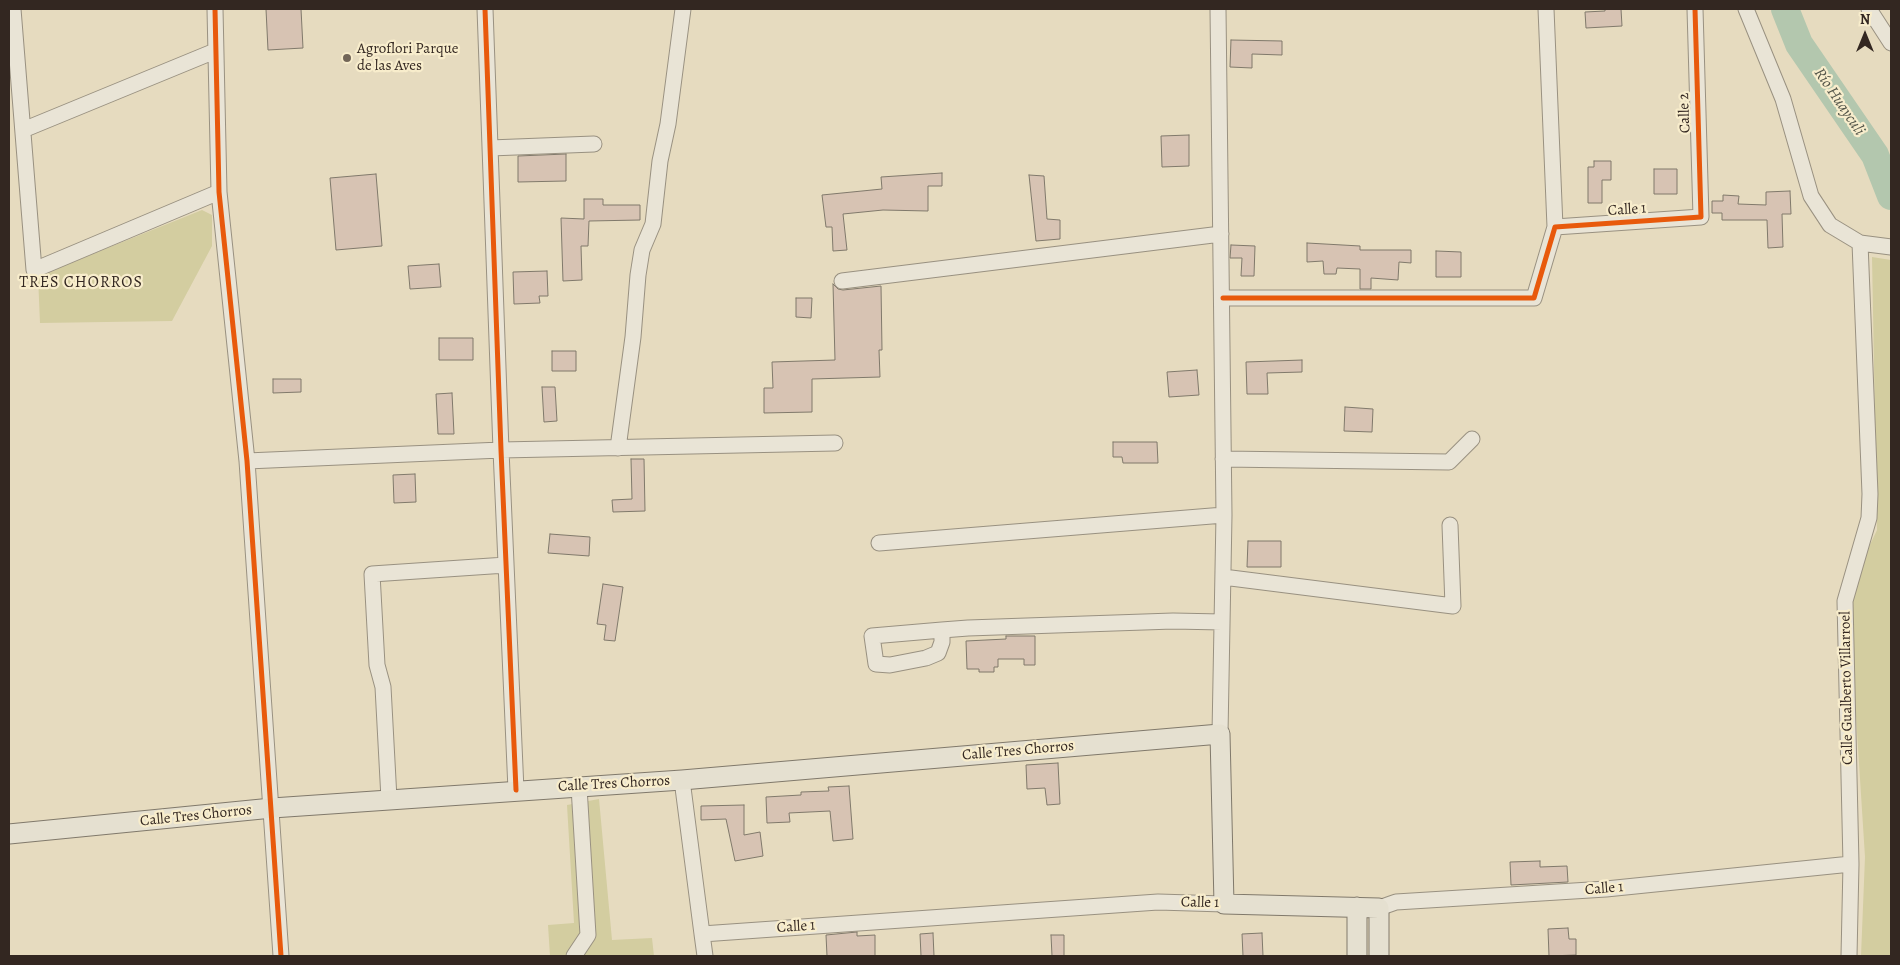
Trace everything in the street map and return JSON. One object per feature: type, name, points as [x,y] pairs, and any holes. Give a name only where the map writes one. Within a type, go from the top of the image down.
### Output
[{"type":"main road","name":"Calle Tres Chorros","points":[[9,834],[272,808],[682,780],[1220,734]]},
{"type":"main road","points":[[1220,734],[1224,904]]},
{"type":"main road","name":"Calle 1","points":[[1224,904],[1379,908]]},
{"type":"main road","points":[[1357,907],[1358,956]]},
{"type":"main road","points":[[1379,908],[1379,956]]},
{"type":"street","points":[[14,9],[13,81],[22,130],[34,270],[219,192]]},
{"type":"street","points":[[215,9],[219,192],[247,461],[281,956]]},
{"type":"street","points":[[485,9],[501,450],[516,790]]},
{"type":"street","points":[[618,448],[633,337],[638,275],[642,250],[653,224],[660,161],[668,124],[683,9]]},
{"type":"street","points":[[1218,9],[1220,234],[1223,298],[1224,515],[1220,734]]},
{"type":"street","points":[[1223,298],[1534,298],[1556,227],[1546,9]]},
{"type":"street","name":"Calle 2","points":[[1695,9],[1701,217]]},
{"type":"street","points":[[1746,9],[1783,98],[1811,196],[1830,225],[1860,243],[1886,246]]},
{"type":"street","points":[[1869,9],[1891,43]]},
{"type":"street","points":[[22,130],[216,51]]},
{"type":"street","points":[[490,148],[594,144]]},
{"type":"street","name":"Calle 1","points":[[1556,227],[1701,217]]},
{"type":"street","points":[[842,281],[1220,234]]},
{"type":"street","name":"Calle Gualberto Villarroel","points":[[1849,956],[1851,864],[1845,601],[1869,518],[1870,494],[1860,243]]},
{"type":"street","points":[[1223,459],[1450,462],[1472,439]]},
{"type":"street","points":[[247,461],[501,450],[835,443]]},
{"type":"street","points":[[879,543],[1224,515]]},
{"type":"street","points":[[1223,577],[1453,606],[1450,525]]},
{"type":"street","points":[[389,799],[383,686],[377,665],[372,574],[506,565]]},
{"type":"street","points":[[942,630],[1173,621],[1222,622]]},
{"type":"street","points":[[682,780],[705,956]]},
{"type":"street","points":[[574,956],[588,935],[578,786]]},
{"type":"street","name":"Calle 1","points":[[1379,908],[1396,902],[1606,890],[1851,864]]},
{"type":"street","name":"Calle 1","points":[[702,934],[1158,902],[1224,904]]},
{"type":"shaded area","points":[[202,210],[212,215],[212,246],[172,321],[40,323],[38,276]]},
{"type":"shaded area","points":[[1872,257],[1891,260],[1891,956],[1861,956],[1865,857],[1848,591],[1877,530]]},
{"type":"shaded area","points":[[599,799],[612,940],[652,938],[654,956],[550,956],[548,925],[574,923],[567,805]]},
{"type":"building","points":[[266,9],[301,9],[303,48],[268,50]]},
{"type":"building","points":[[1605,9],[1621,9],[1622,26],[1586,28],[1585,12],[1605,11]]},
{"type":"building","points":[[1231,40],[1282,41],[1282,55],[1252,54],[1252,68],[1230,67]]},
{"type":"building","points":[[1189,135],[1189,166],[1162,167],[1161,136]]},
{"type":"building","points":[[566,154],[566,181],[518,182],[518,156]]},
{"type":"building","points":[[1594,161],[1611,161],[1611,180],[1602,180],[1602,203],[1588,203],[1588,167],[1594,167]]},
{"type":"building","points":[[1654,169],[1677,169],[1677,194],[1654,194]]},
{"type":"building","points":[[942,173],[942,186],[928,186],[928,211],[883,210],[843,214],[847,250],[833,251],[832,227],[826,227],[822,195],[882,189],[881,177]]},
{"type":"building","points":[[376,174],[382,246],[336,250],[330,178]]},
{"type":"building","points":[[1029,175],[1044,176],[1047,219],[1060,220],[1060,239],[1036,241]]},
{"type":"building","points":[[1790,191],[1791,214],[1782,214],[1783,247],[1768,248],[1767,220],[1722,220],[1722,213],[1712,213],[1712,201],[1723,201],[1723,195],[1739,196],[1738,204],[1766,205],[1766,192]]},
{"type":"building","points":[[584,199],[603,199],[603,205],[640,205],[640,220],[589,221],[588,246],[581,246],[582,280],[563,281],[561,218],[584,219]]},
{"type":"building","points":[[1307,243],[1360,246],[1360,250],[1411,250],[1411,263],[1399,262],[1398,280],[1371,278],[1371,289],[1360,289],[1360,269],[1337,268],[1336,274],[1324,274],[1323,261],[1307,262]]},
{"type":"building","points":[[1231,245],[1255,246],[1254,276],[1241,276],[1242,258],[1230,258]]},
{"type":"building","points":[[1436,251],[1461,252],[1461,277],[1436,277]]},
{"type":"building","points":[[439,264],[441,287],[410,289],[408,266]]},
{"type":"building","points":[[547,271],[548,296],[539,296],[540,303],[514,304],[513,272]]},
{"type":"building","points":[[833,284],[838,289],[843,290],[881,286],[882,350],[879,350],[880,377],[812,379],[812,412],[764,413],[764,388],[773,388],[772,362],[835,360]]},
{"type":"building","points":[[796,298],[812,298],[811,318],[796,317]]},
{"type":"building","points":[[439,338],[473,338],[473,360],[439,360]]},
{"type":"building","points":[[552,351],[576,351],[576,371],[552,371]]},
{"type":"building","points":[[1302,360],[1302,372],[1267,373],[1268,394],[1247,394],[1246,362]]},
{"type":"building","points":[[1197,370],[1199,395],[1169,397],[1167,372]]},
{"type":"building","points":[[273,379],[301,379],[301,392],[273,393]]},
{"type":"building","points":[[542,387],[555,387],[557,421],[544,422]]},
{"type":"building","points":[[452,393],[454,434],[438,434],[436,394]]},
{"type":"building","points":[[1345,407],[1373,409],[1372,432],[1344,431]]},
{"type":"building","points":[[1113,442],[1157,442],[1158,463],[1123,463],[1122,457],[1113,457]]},
{"type":"building","points":[[631,459],[644,459],[645,511],[613,512],[612,500],[632,499]]},
{"type":"building","points":[[415,474],[416,502],[394,503],[393,475]]},
{"type":"building","points":[[550,534],[590,537],[589,556],[548,553]]},
{"type":"building","points":[[1248,541],[1281,541],[1281,567],[1247,567]]},
{"type":"building","points":[[603,584],[623,587],[615,641],[604,640],[606,625],[597,624]]},
{"type":"building","points":[[1006,636],[1035,636],[1035,665],[1024,665],[1024,659],[998,659],[998,667],[994,667],[994,672],[979,672],[979,669],[967,669],[966,641],[1006,639]]},
{"type":"building","points":[[1058,763],[1060,804],[1047,805],[1045,788],[1027,789],[1026,765]]},
{"type":"building","points":[[849,786],[853,839],[833,841],[830,811],[789,813],[790,822],[767,823],[766,797],[801,795],[801,792],[829,791],[828,787]]},
{"type":"building","points":[[744,805],[744,835],[760,832],[763,856],[735,861],[726,819],[701,820],[701,806]]},
{"type":"building","points":[[1540,861],[1540,867],[1567,866],[1568,882],[1511,885],[1510,862]]},
{"type":"building","points":[[1568,928],[1569,939],[1576,939],[1576,955],[1549,956],[1548,929]]},
{"type":"building","points":[[857,932],[857,936],[875,935],[875,956],[827,956],[826,935]]},
{"type":"building","points":[[933,933],[934,956],[921,956],[920,934]]},
{"type":"building","points":[[1262,933],[1263,956],[1243,956],[1242,934]]},
{"type":"building","points":[[1051,935],[1064,935],[1064,956],[1052,956]]},
{"type":"waterway","name":"Río Huayculi","points":[[1785,9],[1799,44],[1875,155],[1891,196]]},
{"type":"cycle path","points":[[215,9],[219,192],[247,461],[281,956]]},
{"type":"cycle path","points":[[485,9],[501,450],[516,790]]},
{"type":"cycle path","points":[[1223,298],[1534,298],[1555,227],[1701,217],[1695,9]]},
{"type":"place","name":"Agroflori Parque de las Aves","points":[[347,58]]},
{"type":"district","name":"TRES CHORROS","points":[[81,283]]}]
